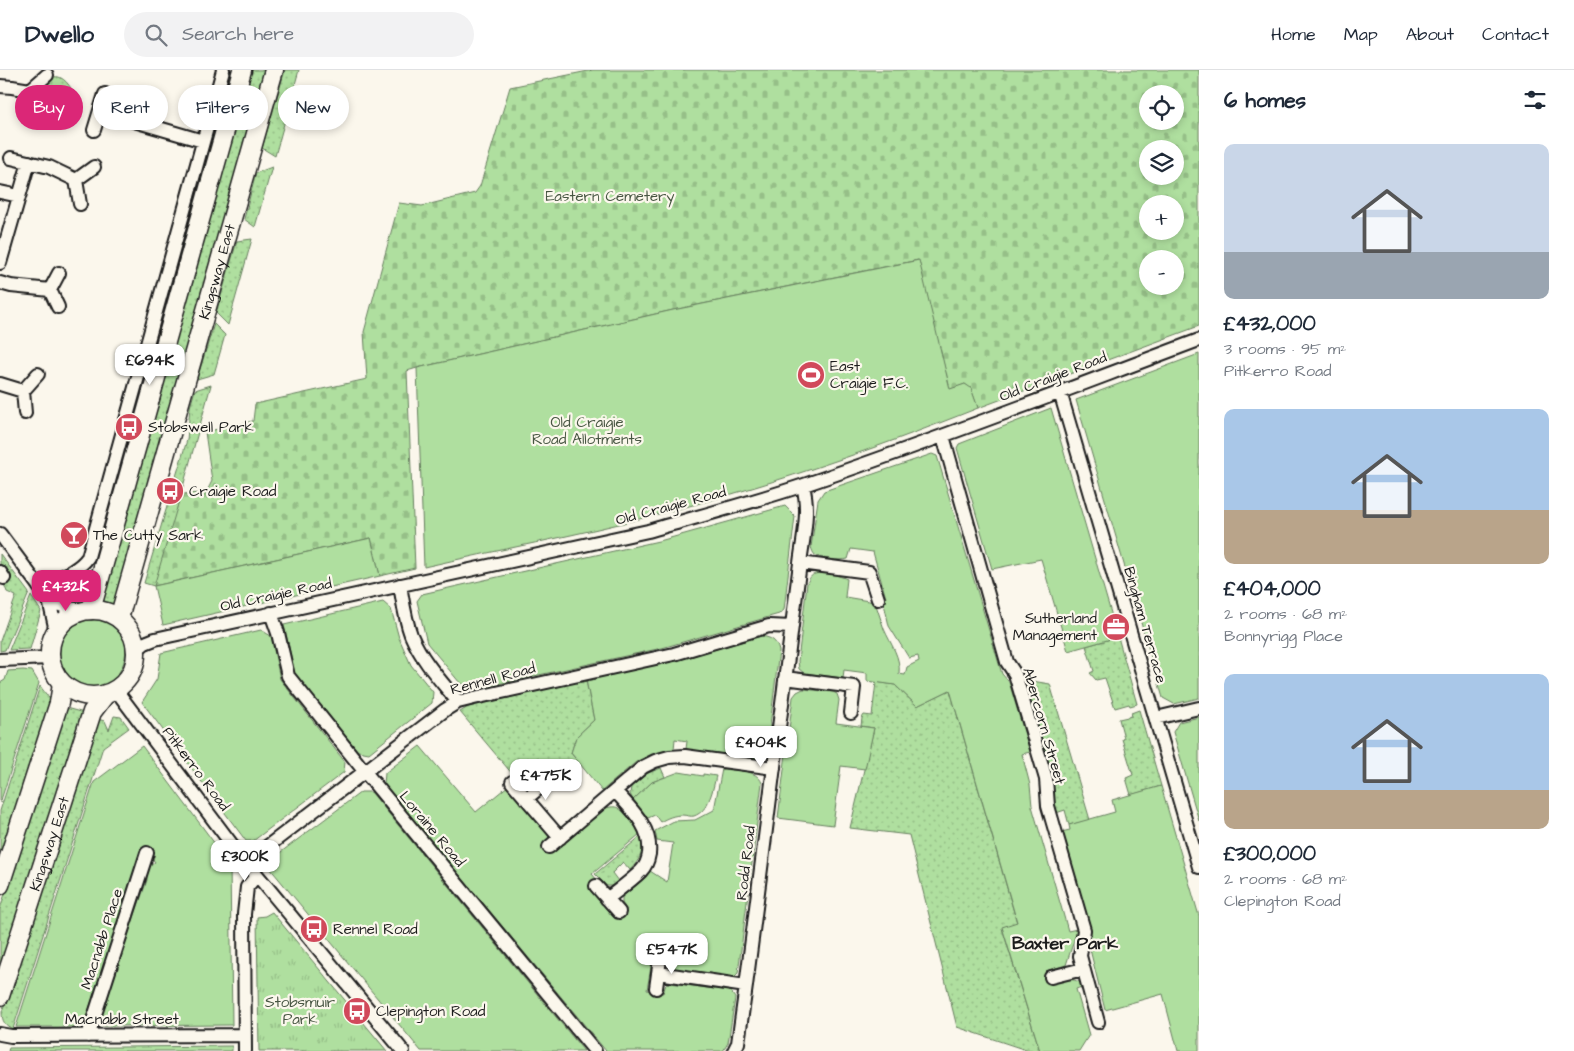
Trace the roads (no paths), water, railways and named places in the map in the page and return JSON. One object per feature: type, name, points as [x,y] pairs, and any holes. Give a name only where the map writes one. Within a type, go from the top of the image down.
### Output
[{"type":"highway","name":"Kingsway East","points":[[89,610],[242,70]]},
{"type":"highway","name":"Kingsway East","points":[[119,618],[274,70]]},
{"type":"highway","points":[[111,693],[93,697],[82,696],[62,684],[51,666],[50,658],[52,640],[56,631],[66,619],[76,614],[89,610],[106,612],[119,618],[131,632],[136,650]]},
{"type":"highway","name":"Kingsway East","points":[[0,996],[92,712],[111,693],[125,683],[135,662],[136,650]]},
{"type":"highway","points":[[0,885],[59,703],[62,684]]},
{"type":"street","points":[[39,587],[77,568],[88,557],[223,70]]},
{"type":"street","points":[[36,85],[47,75]]},
{"type":"street","points":[[0,86],[15,88]]},
{"type":"street","points":[[165,130],[203,141]]},
{"type":"street","points":[[11,158],[48,167],[76,180]]},
{"type":"street","points":[[0,263],[29,162]]},
{"type":"street","points":[[76,180],[94,167]]},
{"type":"street","points":[[76,180],[80,204]]},
{"type":"street","points":[[0,192],[19,196]]},
{"type":"street","points":[[50,290],[59,273]]},
{"type":"street","points":[[0,283],[50,290]]},
{"type":"street","points":[[50,290],[58,307]]},
{"type":"street","name":"Old Craigie Road","points":[[136,650],[155,638],[648,530],[803,486],[1199,340]]},
{"type":"street","points":[[25,413],[23,390],[38,374]]},
{"type":"street","points":[[0,384],[23,390]]},
{"type":"street","name":"Bingham Terrace","points":[[1060,392],[1199,867]]},
{"type":"street","name":"Abercorn Street","points":[[942,436],[1007,662],[1015,674],[1046,779],[1048,806],[1084,930],[1080,956],[1098,1022]]},
{"type":"street","name":"Rodd Road","points":[[739,1048],[800,563],[806,510],[803,486]]},
{"type":"street","points":[[0,534],[49,600],[56,631]]},
{"type":"street","points":[[800,563],[869,572],[878,598]]},
{"type":"street","points":[[400,585],[406,616],[415,642],[423,658],[458,702]]},
{"type":"street","points":[[49,600],[67,608],[89,610]]},
{"type":"street","name":"Loraine Road","points":[[271,613],[278,632],[288,676],[595,1051]]},
{"type":"street","name":"Rennell Road","points":[[247,862],[458,702],[674,654],[770,626],[792,627]]},
{"type":"street","points":[[0,660],[50,658]]},
{"type":"street","points":[[785,678],[854,687],[851,713]]},
{"type":"street","name":"Pitkerro Road","points":[[111,693],[403,1051]]},
{"type":"street","points":[[1156,718],[1199,708]]},
{"type":"street","points":[[549,847],[642,767],[655,761],[669,757],[685,756],[774,768]]},
{"type":"street","points":[[512,782],[560,838]]},
{"type":"street","points":[[526,799],[544,784]]},
{"type":"street","points":[[608,899],[642,870],[648,859],[650,844],[646,830],[615,791]]},
{"type":"street","name":"Macnabb Place","points":[[88,1036],[146,853]]},
{"type":"street","points":[[245,1051],[244,914],[247,887],[258,875]]},
{"type":"street","points":[[596,886],[619,912]]},
{"type":"street","points":[[656,988],[660,959]]},
{"type":"street","points":[[1051,977],[1083,969]]},
{"type":"street","points":[[658,973],[746,986]]},
{"type":"street","name":"Macnabb Street","points":[[0,1034],[11,1036],[245,1035]]},
{"type":"place","name":"East Craigie F.C.","points":[[811,375]]},
{"type":"place","name":"Stobswell Park","points":[[129,427]]},
{"type":"place","name":"Craigie Road","points":[[170,491]]},
{"type":"place","name":"The Cutty Sark","points":[[74,535]]},
{"type":"place","name":"Sutherland Management","points":[[1116,627]]},
{"type":"place","name":"Rennel Road","points":[[314,929]]},
{"type":"place","name":"Clepington Road","points":[[357,1011]]},
{"type":"district","name":"Baxter Park","points":[[1065,943]]},
{"type":"park label","name":"Eastern Cemetery","points":[[610,196]]},
{"type":"park label","name":"Old Craigie Road Allotments","points":[[587,430]]},
{"type":"park label","name":"Stobsmuir Park","points":[[300,1010]]}]
